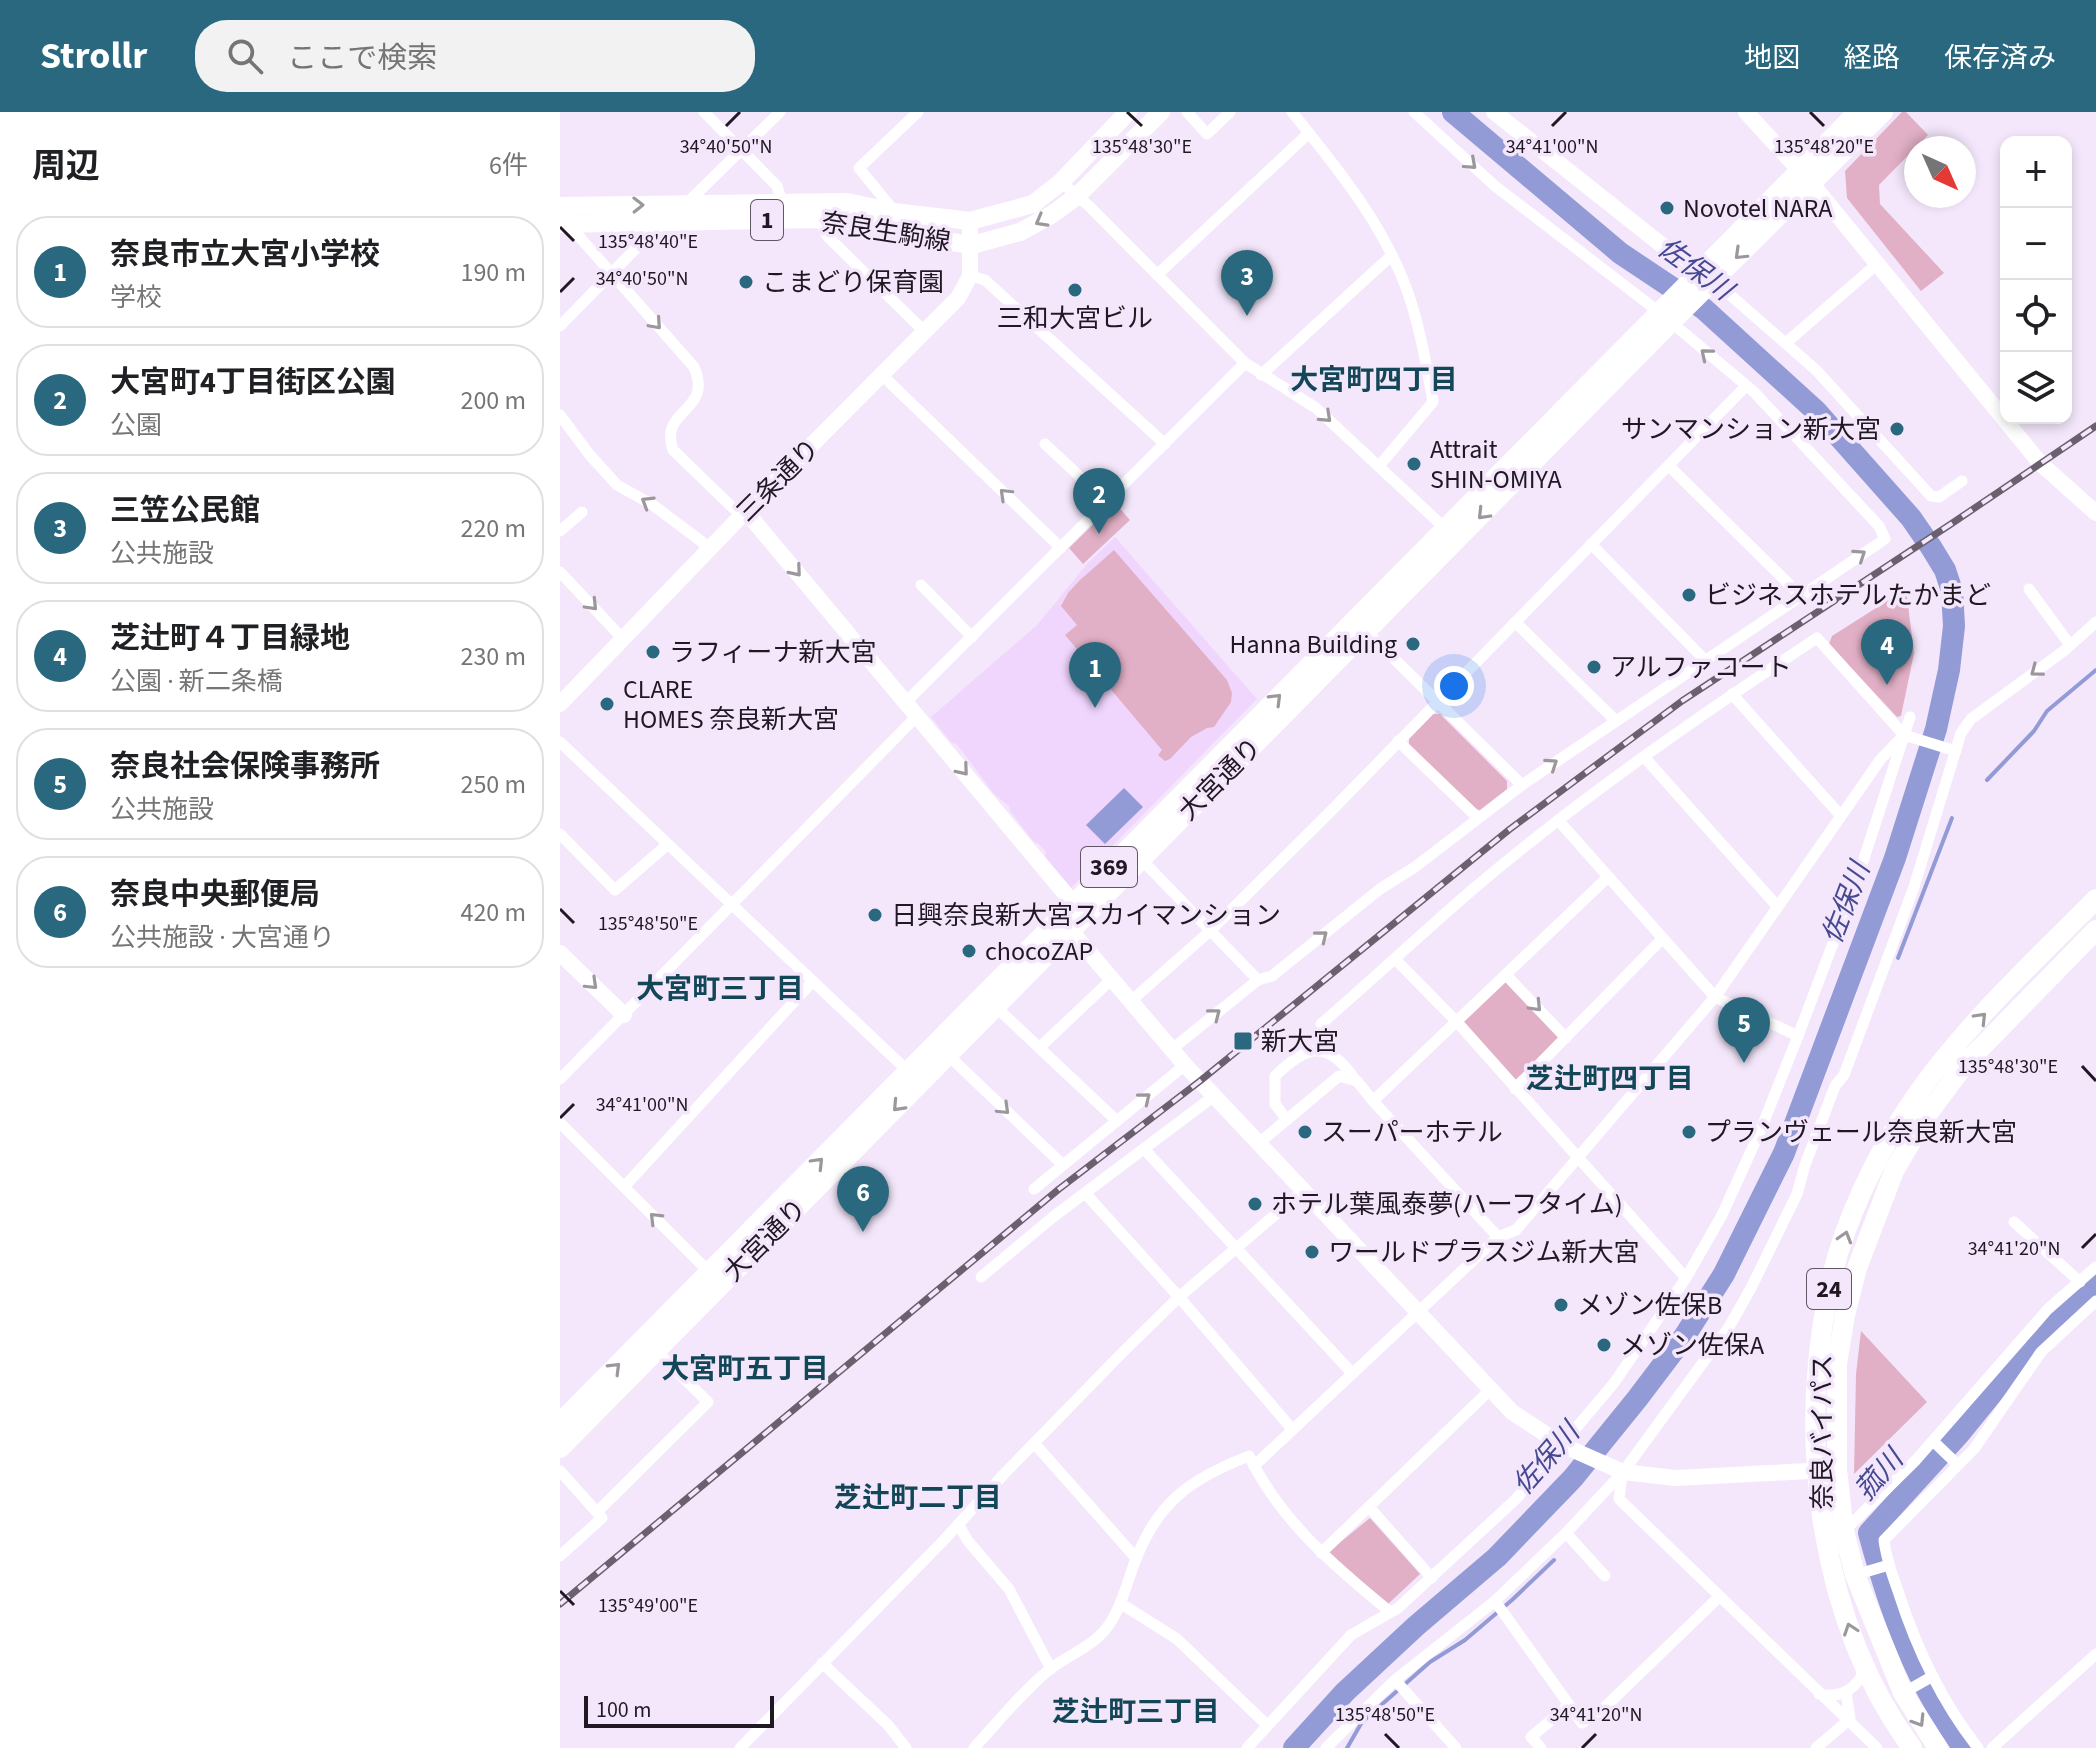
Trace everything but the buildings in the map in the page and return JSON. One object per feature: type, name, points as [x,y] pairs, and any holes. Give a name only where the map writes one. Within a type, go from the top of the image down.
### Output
[{"type":"highway","name":"大宮通り","points":[[1806,176],[1858,112]]},
{"type":"highway","name":"大宮通り","points":[[562,1435],[656,1351],[1072,904],[1451,535],[1806,176],[1883,112]]},
{"type":"highway","name":"大宮通り","points":[[562,1435],[710,1273],[914,1077],[948,1055],[1366,631],[1451,535]]},
{"type":"highway","name":"奈良バイパス","points":[[1938,1748],[1920,1683],[1844,1531],[1827,1470],[1817,1367],[1828,1292],[1864,1187],[1915,1098],[1953,1047],[2096,899]]},
{"type":"highway","name":"奈良バイパス","points":[[1912,1748],[1879,1694],[1856,1645],[1834,1579],[1823,1533],[1837,1364],[1845,1315],[1857,1268],[1894,1171],[1926,1116],[1965,1064],[2096,930]]},
{"type":"main road","name":"1","points":[[970,221],[1033,204],[1061,182],[1128,112]]},
{"type":"main road","name":"1","points":[[972,245],[1020,232],[1051,215],[1076,197],[1161,112]]},
{"type":"main road","name":"奈良生駒線","points":[[563,218],[686,204],[847,202],[894,212],[970,221]]},
{"type":"main road","name":"奈良生駒線","points":[[563,218],[668,221],[819,219],[863,222],[931,239],[972,245]]},
{"type":"street","points":[[704,112],[777,186],[782,202]]},
{"type":"street","points":[[560,326],[651,233],[668,221],[780,112]]},
{"type":"street","points":[[894,212],[859,168],[918,112]]},
{"type":"street","points":[[1187,112],[1207,134],[1230,112]]},
{"type":"street","points":[[1292,112],[1350,184],[1392,255],[1410,299],[1424,353],[1433,402],[1379,466]]},
{"type":"street","points":[[1172,1049],[1258,980],[1272,976],[1380,889],[1415,867],[1522,785],[1885,539],[1879,526],[1798,437],[1746,386],[1667,315],[1495,186],[1414,112]]},
{"type":"street","points":[[1494,112],[1787,342],[1931,496],[1939,497],[1962,481]]},
{"type":"street","points":[[1746,112],[1806,176],[2040,463],[2096,513]]},
{"type":"street","points":[[1157,275],[1309,133]]},
{"type":"street","points":[[1061,182],[1089,206],[1245,363],[1316,408],[1451,535]]},
{"type":"street","points":[[563,218],[694,367],[700,380],[700,390],[672,426],[668,438],[673,450],[733,508],[753,520],[906,702],[1072,904],[1071,931],[1185,1065],[1512,1412],[1565,1447],[1618,1470],[1675,1478],[1827,1470]]},
{"type":"street","points":[[819,219],[828,237],[925,332]]},
{"type":"street","points":[[970,221],[970,276],[985,280],[1165,444]]},
{"type":"street","points":[[1261,375],[1392,255]]},
{"type":"street","points":[[1787,342],[1877,264]]},
{"type":"street","name":"三条通り","points":[[560,704],[958,298],[970,276]]},
{"type":"street","points":[[906,702],[1245,363]]},
{"type":"street","points":[[882,375],[1061,548]]},
{"type":"street","points":[[1131,1001],[1210,931],[1746,386]]},
{"type":"street","points":[[560,415],[617,485],[653,505],[710,548]]},
{"type":"street","points":[[1045,444],[1107,502]]},
{"type":"street","points":[[1669,466],[1800,595]]},
{"type":"street","points":[[560,531],[582,512]]},
{"type":"street","points":[[1591,544],[1706,661]]},
{"type":"street","points":[[560,572],[623,639]]},
{"type":"street","points":[[921,585],[972,637]]},
{"type":"street","points":[[2029,589],[2070,645]]},
{"type":"street","points":[[1515,622],[1616,721]]},
{"type":"street","points":[[1326,1748],[1395,1680],[1495,1601],[1566,1533],[1729,1327],[1797,1194],[1835,1086],[1844,1075],[1914,887],[1961,733],[1971,719],[2096,622]]},
{"type":"street","points":[[1366,631],[1522,785]]},
{"type":"street","points":[[1321,1024],[1471,891],[1558,820],[1732,694],[1817,638],[1906,736],[1954,750]]},
{"type":"street","points":[[1732,694],[1841,816]]},
{"type":"street","points":[[560,1079],[917,716]]},
{"type":"street","points":[[1247,1748],[1351,1635],[1398,1608],[1516,1499],[1565,1447],[1614,1383],[1686,1278],[1722,1215],[1761,1129],[1857,880],[1910,717]]},
{"type":"street","points":[[1254,1466],[1498,1237],[1516,1230],[1715,997],[1880,760],[1906,736]]},
{"type":"street","points":[[1398,741],[1478,818]]},
{"type":"street","points":[[560,742],[914,1077]]},
{"type":"street","points":[[1645,758],[1777,906]]},
{"type":"street","points":[[1558,820],[1715,997],[1798,1036]]},
{"type":"street","points":[[560,834],[615,890],[668,844]]},
{"type":"street","points":[[1141,859],[1258,980]]},
{"type":"street","points":[[1373,1101],[1608,877]]},
{"type":"street","points":[[1515,1089],[1663,938]]},
{"type":"street","points":[[560,953],[624,1015]]},
{"type":"street","points":[[1396,960],[1456,1021],[1686,1278]]},
{"type":"street","points":[[1506,975],[1566,1038]]},
{"type":"street","points":[[1040,1047],[1113,978]]},
{"type":"street","points":[[624,1187],[813,981]]},
{"type":"street","points":[[996,1007],[1117,1121]]},
{"type":"street","points":[[1287,1120],[1275,1104],[1275,1076],[1292,1059],[1307,1050],[1323,1050],[1348,1068],[1373,1101],[1498,1237]]},
{"type":"street","points":[[948,1055],[1063,1165]]},
{"type":"street","points":[[1034,1189],[1185,1065]]},
{"type":"street","points":[[1259,1143],[1339,1076],[1357,1081]]},
{"type":"street","points":[[981,1277],[1085,1193],[1214,1096]]},
{"type":"street","points":[[560,1123],[710,1273]]},
{"type":"street","points":[[1144,1149],[1352,1373]]},
{"type":"street","points":[[740,1748],[1179,1297],[1303,1191]]},
{"type":"street","points":[[1085,1193],[1292,1429]]},
{"type":"street","points":[[2014,1222],[2080,1282]]},
{"type":"street","points":[[1844,1531],[1933,1441],[2048,1309],[2096,1267]]},
{"type":"street","points":[[1978,1748],[1920,1683],[1912,1635],[1887,1566],[1884,1540],[1974,1449],[2041,1352],[2096,1301]]},
{"type":"street","points":[[597,1512],[708,1402],[656,1351]]},
{"type":"street","points":[[1321,1553],[1490,1390]]},
{"type":"street","points":[[1933,1441],[1958,1464]]},
{"type":"street","points":[[1034,1443],[1136,1558]]},
{"type":"street","points":[[974,1748],[1031,1686],[1103,1633],[1120,1603],[1136,1558],[1153,1524],[1174,1496],[1214,1471],[1249,1456],[1276,1504],[1321,1553],[1389,1611]]},
{"type":"street","points":[[1618,1470],[1619,1499],[1877,1748]]},
{"type":"street","points":[[560,1471],[602,1518],[560,1556]]},
{"type":"street","points":[[1369,1507],[1432,1578]]},
{"type":"street","points":[[958,1524],[968,1541],[1009,1589],[1051,1669]]},
{"type":"street","points":[[1566,1533],[1605,1576]]},
{"type":"street","points":[[1863,1572],[1887,1566]]},
{"type":"street","points":[[1495,1601],[1582,1723],[1606,1706],[1719,1597]]},
{"type":"street","points":[[1120,1603],[1177,1639],[1267,1725]]},
{"type":"street","points":[[1992,1748],[2096,1654]]},
{"type":"street","points":[[822,1663],[888,1725],[906,1748]]},
{"type":"street","points":[[1819,1694],[1829,1696],[1852,1689],[1863,1675],[1866,1665]]},
{"type":"street","points":[[1395,1680],[1456,1748]]},
{"type":"street","points":[[1816,1748],[1848,1723],[1851,1713],[1846,1692]]},
{"type":"street","points":[[1541,1748],[1531,1737],[1569,1705]]},
{"type":"shaded area","points":[[1902,112],[1906,112],[1928,135],[1904,136],[1904,159],[1879,185],[1880,204],[1944,273],[1921,291],[1847,198],[1845,171]]},
{"type":"shaded area","points":[[1115,503],[1130,520],[1083,564],[1069,548]]},
{"type":"shaded area","points":[[1115,537],[1257,699],[1071,888],[1009,806],[994,794],[963,752],[931,717],[1037,625],[1087,564]]},
{"type":"shaded area","points":[[1114,550],[1227,680],[1232,693],[1231,702],[1214,727],[1191,737],[1165,761],[1158,755],[1162,750],[1065,635],[1077,625],[1061,606],[1068,593]]},
{"type":"shaded area","points":[[1906,589],[1914,653],[1901,716],[1897,717],[1829,644],[1832,636]]},
{"type":"shaded area","points":[[1432,714],[1440,714],[1507,781],[1507,789],[1480,810],[1473,809],[1409,746],[1409,738]]},
{"type":"shaded area","points":[[1506,982],[1560,1039],[1514,1081],[1464,1028],[1464,1020]]},
{"type":"shaded area","points":[[1861,1331],[1927,1402],[1854,1474],[1856,1374]]},
{"type":"shaded area","points":[[1370,1518],[1420,1574],[1387,1605],[1327,1553]]},
{"type":"water","points":[[1124,788],[1143,807],[1105,844],[1086,825]]},
{"type":"waterway","name":"佐保川","points":[[1294,1748],[1345,1692],[1497,1557],[1573,1478],[1684,1337],[1724,1274],[1784,1153],[1895,858],[1936,729],[1949,670],[1954,626],[1952,591],[1945,570],[1931,547],[1911,518],[1817,412],[1704,309],[1620,253],[1453,112]]},
{"type":"waterway","points":[[1987,780],[2034,731],[2047,711],[2096,670]]},
{"type":"waterway","points":[[1898,958],[1952,818]]},
{"type":"waterway","name":"菰川","points":[[1964,1748],[1932,1698],[1906,1645],[1869,1533],[1959,1434],[2038,1337],[2096,1283]]},
{"type":"waterway","points":[[1347,1748],[1362,1722],[1430,1662],[1465,1640],[1554,1560]]},
{"type":"railway","points":[[560,1604],[1059,1189],[1200,1081],[1510,829],[1682,701],[2096,426]]},
{"type":"place","name":"Novotel NARA","points":[[1667,208]]},
{"type":"place","name":"こまどり保育園","points":[[746,282]]},
{"type":"place","name":"三和大宮ビル","points":[[1075,290]]},
{"type":"place","name":"三笠公民館","points":[[1247,316]]},
{"type":"place","name":"サンマンション新大宮","points":[[1897,429]]},
{"type":"place","name":"Attrait SHIN-OMIYA","points":[[1414,464]]},
{"type":"place","name":"大宮町4丁目街区公園","points":[[1099,534]]},
{"type":"place","name":"ビジネスホテルたかまど","points":[[1689,595]]},
{"type":"place","name":"Hanna Building","points":[[1413,644]]},
{"type":"place","name":"ラフィーナ新大宮","points":[[653,652]]},
{"type":"place","name":"アルファコート","points":[[1594,667]]},
{"type":"place","name":"芝辻町４丁目緑地","points":[[1887,685]]},
{"type":"place","name":"CLARE HOMES 奈良新大宮","points":[[607,704]]},
{"type":"place","name":"奈良市立大宮小学校","points":[[1095,708]]},
{"type":"place","name":"日興奈良新大宮スカイマンション","points":[[875,915]]},
{"type":"place","name":"chocoZAP","points":[[969,951]]},
{"type":"place","name":"新大宮","points":[[1243,1041]]},
{"type":"place","name":"奈良社会保険事務所","points":[[1744,1063]]},
{"type":"place","name":"スーパーホテル","points":[[1305,1132]]},
{"type":"place","name":"プランヴェール奈良新大宮","points":[[1689,1132]]},
{"type":"place","name":"ホテル葉風泰夢(ハーフタイム)","points":[[1255,1204]]},
{"type":"place","name":"奈良中央郵便局","points":[[863,1232]]},
{"type":"place","name":"ワールドプラスジム新大宮","points":[[1312,1252]]},
{"type":"place","name":"メゾン佐保B","points":[[1561,1305]]},
{"type":"place","name":"メゾン佐保A","points":[[1604,1345]]},
{"type":"district","name":"大宮町四丁目","points":[[1374,380]]},
{"type":"district","name":"大宮町三丁目","points":[[720,989]]},
{"type":"district","name":"芝辻町四丁目","points":[[1610,1079]]},
{"type":"district","name":"大宮町五丁目","points":[[745,1369]]},
{"type":"district","name":"芝辻町二丁目","points":[[918,1498]]},
{"type":"district","name":"芝辻町三丁目","points":[[1136,1712]]}]
